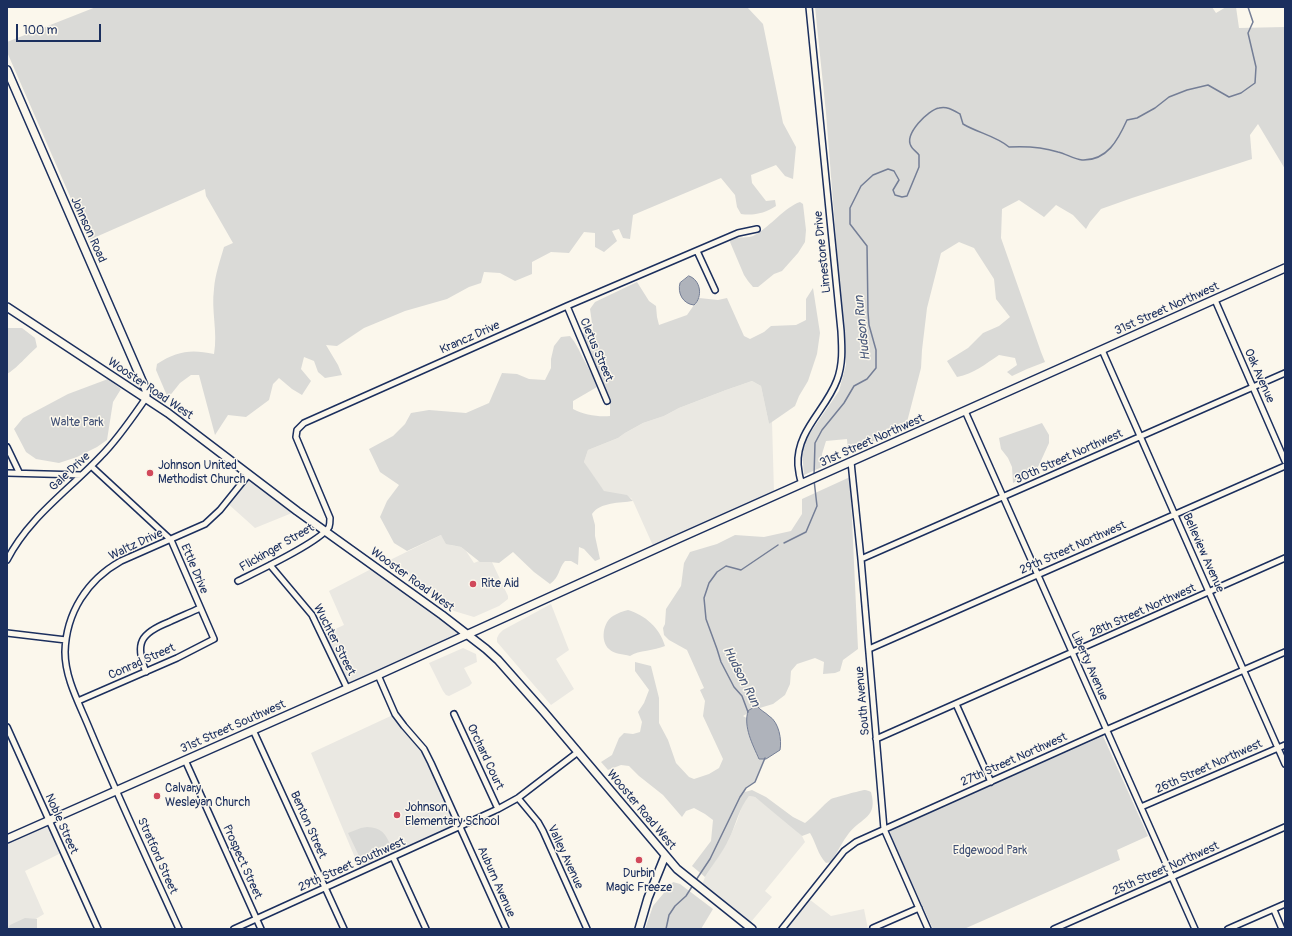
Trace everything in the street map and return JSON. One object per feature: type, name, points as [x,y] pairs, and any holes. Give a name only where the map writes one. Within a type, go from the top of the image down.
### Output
[{"type":"main road","name":"Johnson Road","points":[[7,70],[146,390],[146,398]]},
{"type":"main road","name":"31st Street Northwest","points":[[468,634],[802,483],[1285,268]]},
{"type":"main road","name":"Wooster Road West","points":[[7,308],[168,413],[325,532],[468,634],[498,660],[578,752],[665,856],[686,877],[752,929]]},
{"type":"main road","name":"31st Street Southwest","points":[[7,839],[468,634]]},
{"type":"main road","points":[[639,929],[648,898],[665,856]]},
{"type":"street","name":"Limestone Drive","points":[[802,483],[800,480],[798,464],[800,445],[805,433],[834,388],[841,368],[842,357],[841,331],[810,7]]},
{"type":"street","name":"Krancz Drive","points":[[325,532],[329,527],[330,518],[298,444],[296,433],[299,426],[311,419],[567,306],[738,233],[757,229]]},
{"type":"street","points":[[697,251],[715,290]]},
{"type":"street","name":"Oak Avenue","points":[[1215,300],[1285,461]]},
{"type":"street","name":"Cletus Street","points":[[567,306],[607,401]]},
{"type":"street","name":"Belleview Avenue","points":[[1102,350],[1285,764]]},
{"type":"street","name":"30th Street Northwest","points":[[861,559],[1285,373]]},
{"type":"street","name":"Gale Drive","points":[[7,560],[22,534],[35,518],[92,466],[112,444],[146,398]]},
{"type":"street","name":"Liberty Avenue","points":[[966,411],[1195,929]]},
{"type":"street","points":[[7,447],[19,472]]},
{"type":"street","name":"South Avenue","points":[[851,462],[861,559],[884,829],[928,929]]},
{"type":"street","name":"Ettle Drive","points":[[92,466],[171,540],[214,639]]},
{"type":"street","name":"29th Street Northwest","points":[[869,649],[1285,466]]},
{"type":"street","points":[[7,473],[19,472],[81,475]]},
{"type":"street","name":"Waltz Drive","points":[[117,790],[67,673],[65,658],[68,627],[78,603],[96,579],[108,569],[196,529],[209,521],[220,510],[249,474]]},
{"type":"street","name":"Flickinger Street","points":[[238,581],[301,548],[325,532]]},
{"type":"street","name":"28th Street Northwest","points":[[876,739],[1285,558]]},
{"type":"street","name":"Wuchter Street","points":[[270,565],[312,615],[347,688]]},
{"type":"street","points":[[146,672],[140,656],[140,646],[145,637],[156,627],[200,608]]},
{"type":"street","points":[[7,633],[66,640]]},
{"type":"street","name":"Conrad Street","points":[[78,701],[177,658],[214,639]]},
{"type":"street","name":"27th Street Northwest","points":[[782,929],[844,851],[856,842],[1285,652]]},
{"type":"street","name":"Auburn Avenue","points":[[378,675],[395,714],[427,754],[506,929]]},
{"type":"street","points":[[956,704],[991,782]]},
{"type":"street","name":"Orchard Court","points":[[454,714],[498,809]]},
{"type":"street","name":"Noble Street","points":[[7,727],[48,821],[98,929]]},
{"type":"street","name":"Benton Street","points":[[253,730],[344,929]]},
{"type":"street","name":"26th Street Northwest","points":[[1141,808],[1285,745]]},
{"type":"street","name":"29th Street Southwest","points":[[234,929],[498,809],[518,798],[578,752]]},
{"type":"street","name":"Prospect Street","points":[[185,760],[261,929]]},
{"type":"street","name":"Stratford Street","points":[[117,790],[179,929]]},
{"type":"street","name":"Valley Avenue","points":[[518,798],[535,818],[543,831],[587,929]]},
{"type":"street","name":"25th Street Northwest","points":[[1055,929],[1285,827]]},
{"type":"street","points":[[393,857],[426,929]]},
{"type":"street","points":[[1228,929],[1285,904]]},
{"type":"street","points":[[873,928],[919,908]]},
{"type":"street","points":[[1274,910],[1282,929]]},
{"type":"shaded area","points":[[689,276],[696,281],[700,293],[697,302],[694,305],[687,303],[679,291],[680,283]]},
{"type":"shaded area","points":[[752,381],[761,386],[769,424],[772,421],[774,493],[654,548],[631,498],[604,492],[590,472],[584,462],[588,450],[618,438],[643,423]]},
{"type":"shaded area","points":[[249,474],[297,511],[255,528],[226,502]]},
{"type":"shaded area","points":[[441,535],[451,545],[461,547],[466,551],[474,563],[484,559],[491,560],[508,599],[499,606],[474,617],[454,611],[388,561]]},
{"type":"shaded area","points":[[375,567],[468,634],[347,688],[322,635],[344,625],[329,591]]},
{"type":"shaded area","points":[[551,604],[569,650],[556,659],[574,689],[551,705],[497,642],[497,638],[503,630]]},
{"type":"shaded area","points":[[463,648],[476,654],[477,662],[464,668],[472,683],[449,696],[443,691],[429,663]]},
{"type":"shaded area","points":[[757,706],[775,722],[781,741],[780,750],[766,759],[759,759],[748,730],[748,711]]},
{"type":"shaded area","points":[[395,714],[418,741],[460,827],[361,872],[311,753]]},
{"type":"shaded area","points":[[749,796],[755,797],[786,821],[802,836],[805,842],[765,891],[772,897],[750,923],[702,885],[705,877],[728,841],[743,803]]},
{"type":"shaded area","points":[[48,821],[63,852],[25,871],[44,914],[19,929],[7,929],[7,839]]},
{"type":"shaded area","points":[[809,899],[831,916],[864,909],[868,929],[783,929]]},
{"type":"green space","points":[[96,7],[747,7],[763,24],[783,123],[796,147],[793,179],[785,176],[776,165],[751,175],[752,183],[766,201],[775,200],[776,206],[764,212],[750,215],[741,214],[737,207],[735,195],[721,178],[633,215],[630,239],[623,238],[619,229],[612,231],[617,241],[604,252],[595,247],[595,233],[584,232],[569,253],[551,252],[532,262],[532,274],[515,281],[500,273],[484,272],[481,283],[469,287],[447,299],[405,311],[364,328],[337,346],[326,345],[342,375],[325,378],[318,372],[314,361],[304,357],[301,369],[311,381],[302,395],[279,378],[273,384],[269,400],[246,417],[228,415],[215,435],[199,375],[191,375],[180,383],[168,398],[156,370],[157,364],[171,356],[184,352],[214,354],[215,338],[213,297],[215,278],[224,247],[233,243],[206,196],[205,189],[89,240],[7,52],[7,42]]},
{"type":"green space","points":[[815,7],[1212,7],[1216,13],[1226,7],[1236,7],[1239,28],[1285,27],[1285,169],[1258,124],[1250,135],[1252,159],[1101,209],[1086,229],[1073,215],[1056,205],[1044,217],[1019,200],[1002,209],[1001,238],[1045,362],[1012,376],[1007,372],[1017,365],[1015,358],[999,355],[974,371],[957,377],[947,361],[968,348],[983,333],[999,326],[1010,317],[996,299],[994,279],[974,248],[959,242],[941,253],[927,308],[921,368],[907,422],[901,429],[848,453],[847,439],[826,441],[822,454],[822,467],[804,475],[802,451],[806,439],[839,391],[846,365],[826,113]]},
{"type":"green space","points":[[800,202],[803,204],[806,230],[805,242],[798,253],[782,271],[774,274],[758,287],[753,287],[744,275],[730,242],[731,239],[755,235],[767,227],[794,204]]},
{"type":"green space","points":[[637,282],[649,301],[656,306],[659,325],[687,315],[699,298],[718,300],[727,298],[744,336],[750,339],[764,332],[771,326],[796,325],[806,320],[806,299],[813,288],[820,333],[817,354],[808,381],[795,406],[769,424],[761,386],[752,381],[643,423],[618,438],[588,450],[584,462],[604,491],[627,495],[633,501],[605,505],[600,507],[592,514],[600,559],[595,561],[584,549],[579,547],[578,565],[571,561],[565,561],[556,579],[550,584],[534,572],[513,552],[499,563],[480,562],[461,547],[446,544],[441,535],[407,551],[394,543],[380,517],[387,501],[399,485],[380,472],[369,449],[393,436],[405,424],[411,413],[429,410],[466,413],[489,403],[502,373],[517,374],[529,379],[545,380],[551,368],[551,359],[554,346],[561,337],[570,336],[593,376],[597,387],[573,401],[573,409],[591,415],[610,416],[610,401],[607,401],[578,333],[588,333],[593,330],[590,309],[595,302]]},
{"type":"green space","points":[[7,328],[22,328],[35,338],[37,347],[18,366],[7,374]]},
{"type":"green space","name":"Walte Park","points":[[108,379],[121,389],[113,402],[107,440],[77,457],[59,463],[36,459],[26,452],[14,429],[23,418],[68,394]]},
{"type":"green space","points":[[1042,423],[1049,435],[1049,443],[1039,465],[1035,471],[1013,483],[1012,467],[1008,458],[1001,449],[999,438]]},
{"type":"green space","points":[[850,477],[858,649],[843,660],[840,671],[835,673],[823,674],[824,662],[815,658],[797,664],[791,671],[790,684],[785,695],[773,704],[753,710],[743,716],[750,720],[766,755],[755,782],[746,788],[745,792],[752,790],[766,797],[793,817],[805,823],[831,799],[863,790],[871,792],[873,801],[871,812],[849,833],[831,862],[826,863],[810,833],[802,836],[755,797],[749,796],[743,806],[727,844],[705,877],[692,866],[711,841],[713,820],[694,808],[686,811],[682,817],[663,795],[629,766],[621,765],[608,770],[601,762],[612,755],[619,738],[624,733],[633,734],[640,732],[642,722],[638,712],[644,703],[649,690],[635,671],[635,662],[651,666],[659,698],[659,723],[668,740],[676,763],[689,777],[694,779],[709,774],[719,768],[723,759],[703,716],[705,701],[700,690],[704,688],[687,650],[669,640],[664,635],[663,628],[665,624],[666,609],[681,586],[684,563],[690,552],[717,544],[735,535],[764,537],[791,531],[802,514],[802,499]]},
{"type":"green space","points":[[628,610],[640,615],[651,623],[660,633],[665,646],[630,656],[611,651],[606,646],[604,641],[605,627],[613,616]]},
{"type":"green space","name":"Edgewood Park","points":[[1103,736],[1148,836],[1117,850],[1120,860],[964,929],[933,929],[892,839],[890,831]]},
{"type":"green space","points":[[367,827],[380,830],[387,838],[391,846],[361,860],[348,833]]},
{"type":"green space","points":[[673,882],[680,884],[713,909],[701,929],[645,929],[653,906]]},
{"type":"green space","points":[[25,918],[37,919],[37,929],[7,929],[10,925]]},
{"type":"waterway","name":"Hudson Run","points":[[814,476],[815,443],[822,430],[844,403],[854,386],[867,379],[876,368],[876,350],[869,325],[868,312],[867,246],[850,224],[850,208],[861,186],[873,175],[888,169],[894,171],[899,180],[893,190],[895,195],[902,197],[907,196],[919,167],[919,155],[912,147],[910,141],[911,135],[918,123],[934,110],[939,108],[947,108],[960,114],[963,124],[998,140],[1009,147],[1046,149],[1082,160],[1098,157],[1105,153],[1115,142],[1127,120],[1137,118],[1155,108],[1169,97],[1187,90],[1208,85],[1229,97],[1241,93],[1255,83],[1256,67],[1248,33],[1253,22],[1248,7]]},
{"type":"waterway","name":"Hudson Run","points":[[784,543],[806,532],[817,506],[814,480]]},
{"type":"waterway","name":"Hudson Run","points":[[748,712],[742,696],[734,687],[721,662],[706,619],[704,598],[709,583],[717,572],[726,566],[741,570],[778,545]]},
{"type":"waterway","name":"Hudson Run","points":[[696,880],[710,859],[740,797],[746,788],[755,782],[765,758]]},
{"type":"waterway","name":"Hudson Run","points":[[666,929],[669,915],[675,906],[686,896],[693,885]]},
{"type":"place","name":"Johnson United Methodist Church","points":[[150,473]]},
{"type":"place","name":"Rite Aid","points":[[473,584]]},
{"type":"place","name":"Calvary Wesleyan Church","points":[[157,796]]},
{"type":"place","name":"Johnson Elementary School","points":[[397,815]]},
{"type":"place","name":"Durbin Magic Freeze","points":[[639,860]]}]
